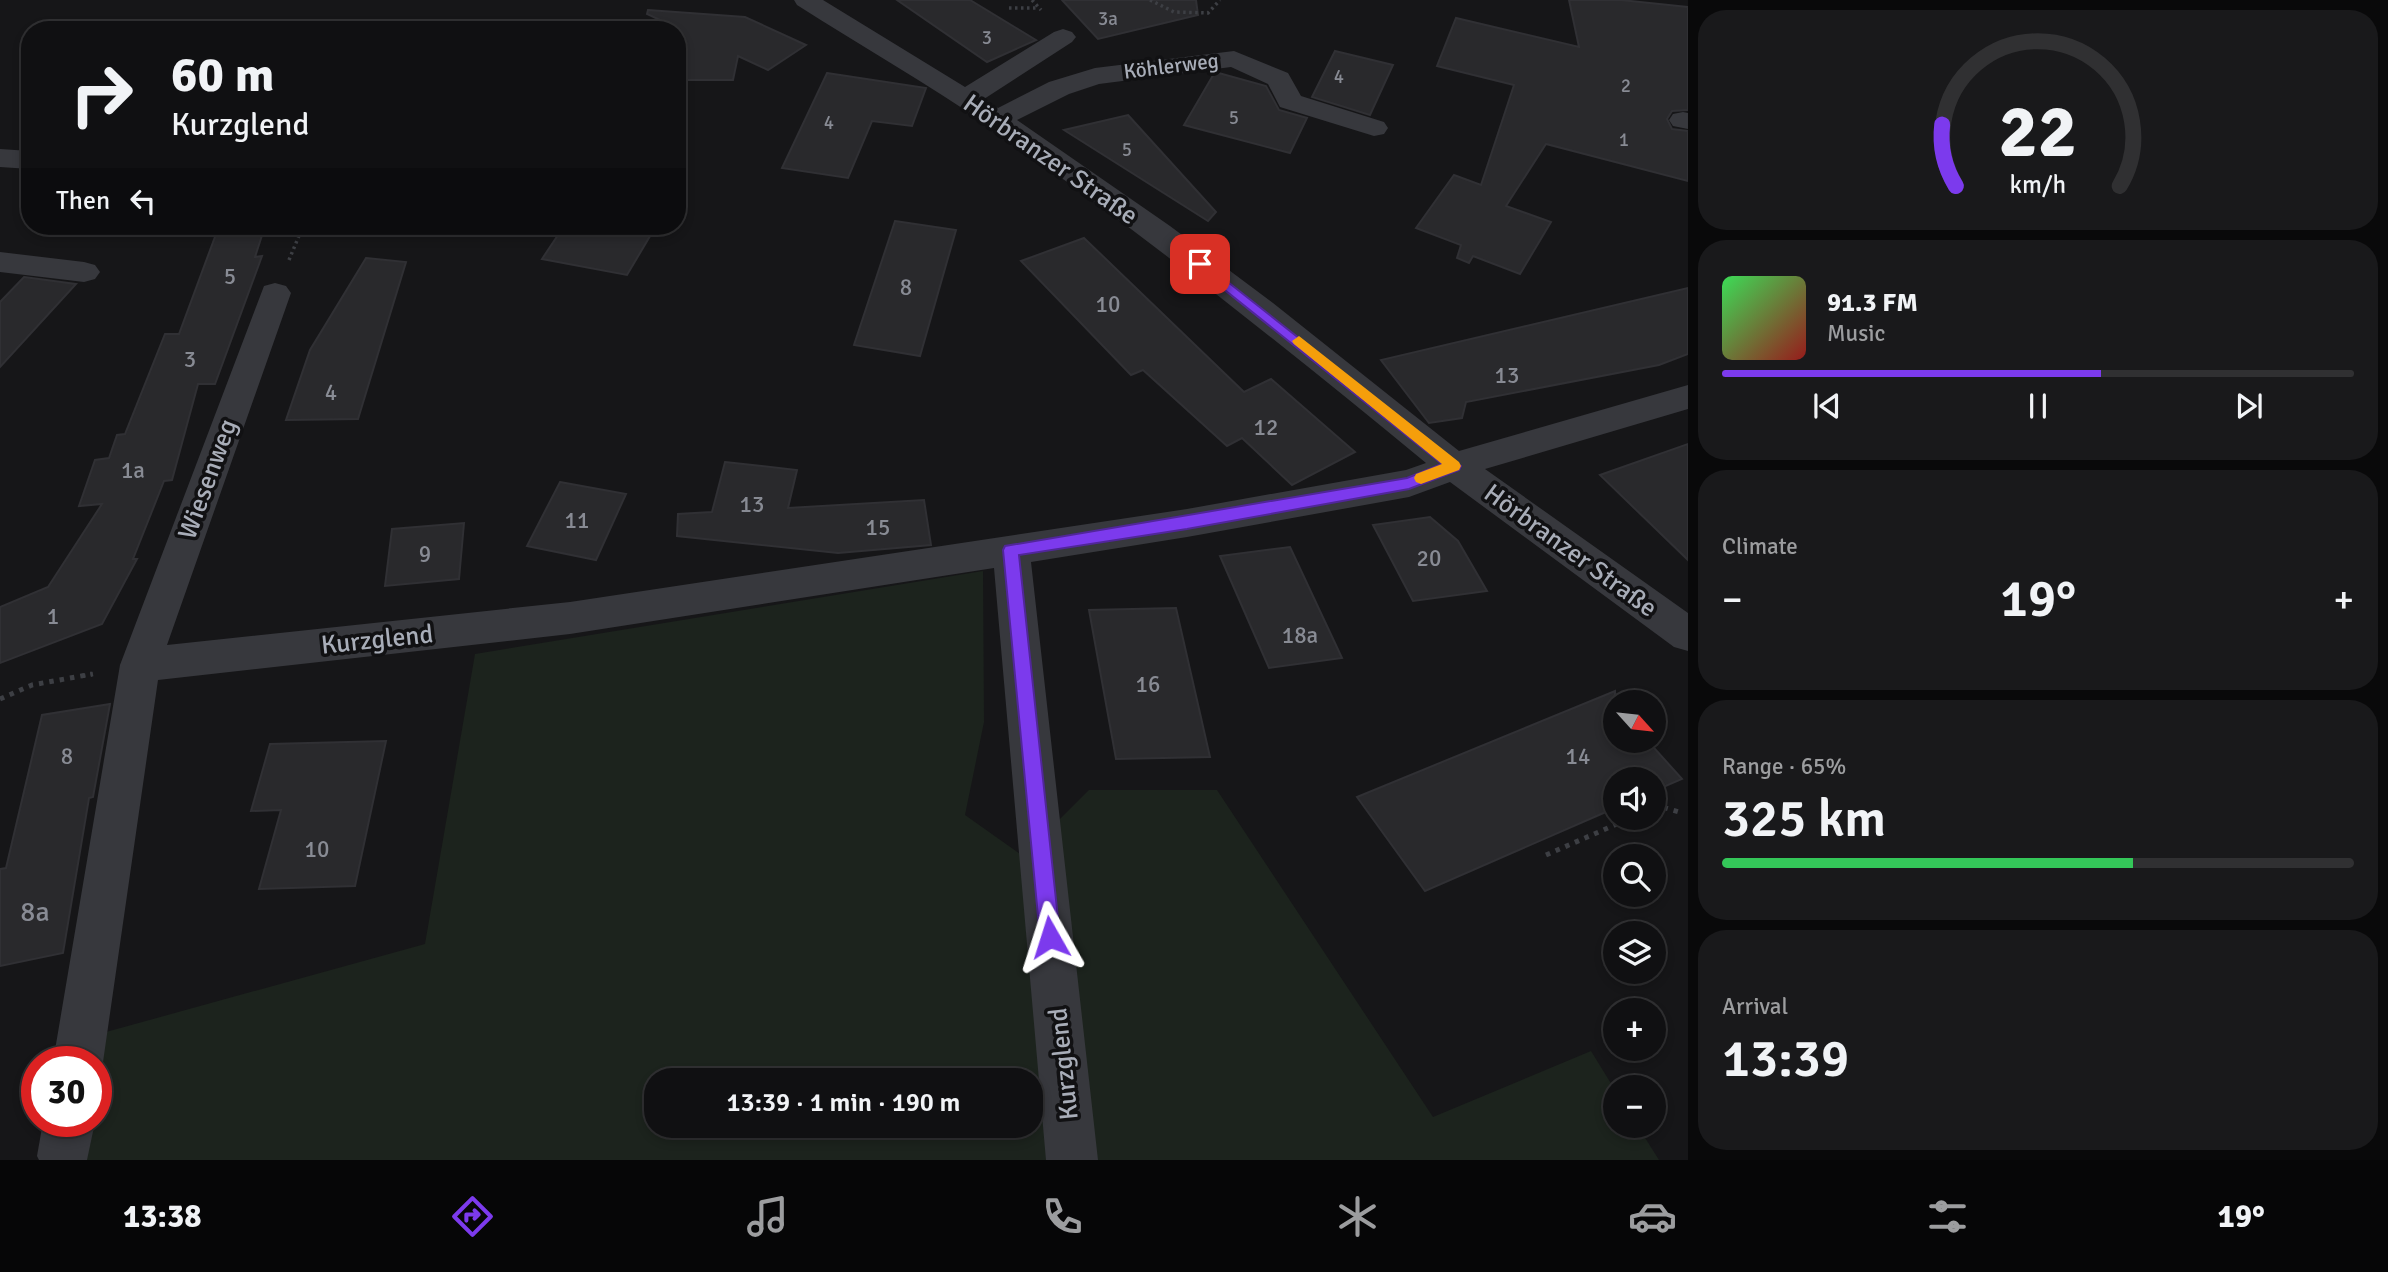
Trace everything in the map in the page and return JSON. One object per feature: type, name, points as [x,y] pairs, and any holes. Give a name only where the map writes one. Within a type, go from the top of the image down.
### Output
[{"type":"street","name":"Hörbranzer Straße","points":[[806,0],[998,119],[1159,233],[1252,303],[1454,466],[1688,635]]},
{"type":"street","points":[[965,99],[1063,37]]},
{"type":"street","name":"Köhlerweg","points":[[998,119],[1059,88],[1095,76],[1234,58],[1279,79],[1290,101],[1374,128]]},
{"type":"street","points":[[0,158],[21,159]]},
{"type":"street","points":[[0,262],[84,272]]},
{"type":"street","name":"Wiesenweg","points":[[140,665],[275,293]]},
{"type":"street","name":"Kurzglend","points":[[140,665],[570,618],[1187,523],[1409,483],[1454,466],[1688,397]]},
{"type":"street","name":"Kurzglend","points":[[1011,550],[1072,1160]]},
{"type":"street","points":[[80,1046],[140,665]]},
{"type":"path","points":[[1150,0],[1174,12],[1208,13],[1220,0]]},
{"type":"path","points":[[1009,8],[1039,8]]},
{"type":"path","points":[[0,699],[32,685],[140,665]]},
{"type":"path","points":[[1666,808],[1679,812]]},
{"type":"path","points":[[1546,855],[1603,830]]},
{"type":"shaded area","points":[[983,571],[984,722],[965,815],[1023,856],[1089,790],[1217,790],[1433,1117],[1591,1051],[1606,1075],[1603,1075],[1603,1138],[1645,1138],[1659,1160],[83,1160],[87,1137],[112,1137],[112,1046],[103,1046],[106,1032],[425,944],[475,654]]},
{"type":"building","points":[[897,0],[970,0],[1036,40],[987,62]]},
{"type":"building","points":[[1062,0],[1196,0],[1198,15],[1098,39]]},
{"type":"building","points":[[1569,0],[1621,0],[1688,7],[1688,110],[1672,111],[1667,119],[1672,129],[1688,131],[1688,181],[1546,144],[1506,206],[1551,222],[1520,274],[1473,256],[1469,263],[1457,258],[1461,245],[1416,228],[1454,175],[1481,185],[1514,85],[1437,66],[1456,18],[1579,47]]},
{"type":"building","points":[[648,10],[745,17],[806,45],[768,70],[738,56],[733,80],[686,80],[686,21],[662,21],[647,14]]},
{"type":"building","points":[[1335,51],[1393,65],[1370,115],[1312,97]]},
{"type":"building","points":[[1215,72],[1266,86],[1279,110],[1307,118],[1290,153],[1184,125]]},
{"type":"building","points":[[827,73],[926,88],[912,126],[872,121],[848,178],[782,168]]},
{"type":"building","points":[[1128,115],[1216,212],[1208,221],[1064,130]]},
{"type":"building","points":[[895,221],[956,230],[920,356],[854,345]]},
{"type":"building","points":[[216,235],[262,235],[255,257],[262,256],[215,384],[198,384],[172,480],[164,481],[133,559],[137,559],[102,624],[0,663],[0,607],[48,587],[102,504],[79,506],[95,460],[109,458],[117,435],[125,434],[165,334],[179,334]]},
{"type":"building","points":[[558,235],[651,235],[627,275],[542,259]]},
{"type":"building","points":[[1084,238],[1244,392],[1271,379],[1355,452],[1292,485],[1242,438],[1227,446],[1143,370],[1131,375],[1021,261]]},
{"type":"building","points":[[366,258],[406,262],[358,419],[286,420],[310,350]]},
{"type":"building","points":[[24,277],[76,284],[0,367],[0,302]]},
{"type":"building","points":[[1688,288],[1688,354],[1659,365],[1466,402],[1462,418],[1429,423],[1381,360]]},
{"type":"building","points":[[1688,444],[1688,560],[1600,475]]},
{"type":"building","points":[[725,462],[797,470],[788,508],[924,500],[931,545],[838,553],[677,536],[678,514],[712,512]]},
{"type":"building","points":[[560,482],[626,494],[596,560],[527,546]]},
{"type":"building","points":[[1430,517],[1458,541],[1487,591],[1413,601],[1373,525]]},
{"type":"building","points":[[464,523],[459,579],[385,586],[392,529]]},
{"type":"building","points":[[1290,547],[1342,658],[1269,668],[1220,556]]},
{"type":"building","points":[[1176,608],[1210,757],[1116,759],[1089,610]]},
{"type":"building","points":[[1603,696],[1603,753],[1659,753],[1682,779],[1666,786],[1666,767],[1603,767],[1603,813],[1425,891],[1357,797]]},
{"type":"building","points":[[110,704],[93,797],[89,798],[63,953],[0,966],[0,869],[6,868],[42,715]]},
{"type":"building","points":[[386,741],[355,886],[259,889],[281,810],[251,811],[270,744]]},
{"type":"slow traffic","points":[[1299,341],[1454,466],[1421,478]]},
{"type":"route","points":[[1050,937],[1011,550],[1187,523],[1409,483],[1454,466],[1200,264]]}]
